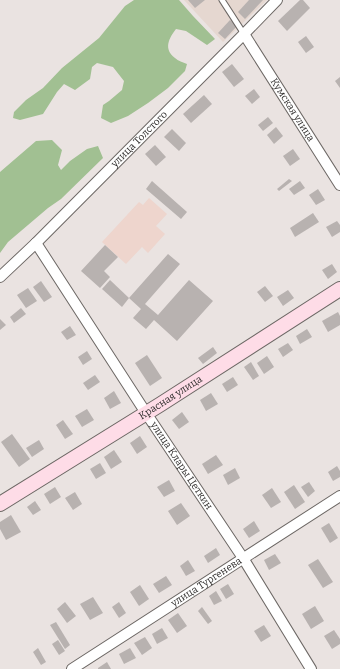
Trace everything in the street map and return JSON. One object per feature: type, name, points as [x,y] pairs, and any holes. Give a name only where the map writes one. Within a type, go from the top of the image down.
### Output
[{"type":"street","name":"улица Толстого","points":[[0,277],[36,243],[277,0]]},
{"type":"street","name":"Кумская улица","points":[[244,34],[340,185]]},
{"type":"street","name":"улица Клары Цеткин","points":[[36,243],[146,413],[243,558],[311,669]]},
{"type":"street","name":"Красная улица","points":[[0,504],[340,290]]},
{"type":"street","name":"улица Тургенева","points":[[72,669],[340,496]]},
{"type":"lane","points":[[222,0],[244,34]]},
{"type":"shaded area","points":[[184,0],[267,0],[223,42]]},
{"type":"shaded area","points":[[149,198],[167,214],[156,226],[165,234],[148,253],[142,247],[126,264],[102,242],[139,202],[143,205]]},
{"type":"green space","points":[[134,0],[179,0],[215,39],[207,45],[186,31],[176,29],[169,40],[168,47],[171,55],[179,61],[187,64],[185,71],[168,88],[148,103],[128,116],[111,123],[101,118],[103,105],[122,90],[124,81],[113,67],[97,63],[92,67],[90,79],[75,90],[64,84],[43,114],[20,120],[13,118],[14,112],[26,100],[43,88],[62,68],[99,38],[125,6]]},
{"type":"green space","points":[[52,140],[62,150],[58,165],[61,170],[70,161],[87,149],[98,146],[103,158],[61,199],[48,208],[8,242],[0,253],[0,172],[36,141]]},
{"type":"building","points":[[188,0],[205,0],[195,8]]},
{"type":"building","points":[[249,0],[263,0],[245,19],[238,12]]},
{"type":"building","points":[[300,0],[303,0],[310,8],[287,31],[278,21]]},
{"type":"building","points":[[230,20],[237,26],[225,39],[218,33]]},
{"type":"building","points":[[306,36],[314,47],[306,53],[298,42]]},
{"type":"building","points":[[232,64],[244,79],[234,87],[222,72]]},
{"type":"building","points":[[340,77],[340,88],[335,81]]},
{"type":"building","points":[[254,89],[260,97],[252,104],[245,96]]},
{"type":"building","points":[[204,95],[212,104],[191,123],[183,114]]},
{"type":"building","points":[[268,117],[273,123],[263,131],[258,125]]},
{"type":"building","points":[[276,127],[283,136],[274,144],[267,135]]},
{"type":"building","points":[[172,129],[186,143],[179,151],[164,137]]},
{"type":"building","points":[[155,145],[166,157],[156,166],[145,154]]},
{"type":"building","points":[[293,149],[300,159],[290,166],[283,156]]},
{"type":"building","points":[[289,179],[292,181],[279,191],[277,189]]},
{"type":"building","points":[[152,181],[187,212],[181,219],[146,189]]},
{"type":"building","points":[[300,181],[305,188],[294,195],[289,189]]},
{"type":"building","points":[[318,189],[325,200],[316,205],[309,195]]},
{"type":"building","points":[[313,213],[319,222],[295,237],[290,228]]},
{"type":"building","points":[[337,221],[340,225],[340,232],[332,237],[326,227]]},
{"type":"building","points":[[105,245],[118,257],[104,271],[110,277],[100,288],[81,271]]},
{"type":"building","points":[[168,254],[180,264],[145,304],[158,315],[189,280],[213,301],[177,341],[154,320],[146,329],[133,318],[141,309],[129,298]]},
{"type":"building","points":[[332,264],[337,272],[328,279],[322,270]]},
{"type":"building","points":[[110,280],[129,298],[122,307],[102,289]]},
{"type":"building","points":[[41,281],[52,297],[44,302],[33,287]]},
{"type":"building","points":[[265,286],[273,296],[265,302],[257,292]]},
{"type":"building","points":[[28,288],[37,301],[26,308],[17,295]]},
{"type":"building","points":[[288,290],[294,298],[283,306],[277,297]]},
{"type":"building","points":[[21,308],[26,314],[14,323],[10,317]]},
{"type":"building","points":[[338,312],[340,316],[340,325],[328,332],[322,321]]},
{"type":"building","points":[[0,319],[6,325],[0,330]]},
{"type":"building","points":[[70,326],[76,335],[67,340],[61,332]]},
{"type":"building","points":[[307,329],[312,337],[300,344],[296,336]]},
{"type":"building","points":[[288,343],[293,350],[283,357],[278,349]]},
{"type":"building","points":[[213,347],[217,353],[203,364],[198,358]]},
{"type":"building","points":[[87,351],[92,359],[83,365],[78,357]]},
{"type":"building","points":[[147,355],[162,378],[150,386],[135,363]]},
{"type":"building","points":[[267,356],[274,367],[264,374],[257,363]]},
{"type":"building","points":[[251,362],[259,376],[253,380],[244,367]]},
{"type":"building","points":[[95,375],[100,382],[88,390],[83,383]]},
{"type":"building","points":[[233,377],[238,385],[227,392],[222,384]]},
{"type":"building","points":[[114,391],[121,403],[110,409],[104,398]]},
{"type":"building","points":[[211,393],[218,404],[206,411],[200,400]]},
{"type":"building","points":[[87,409],[94,420],[82,427],[75,416]]},
{"type":"building","points":[[182,412],[189,422],[179,429],[172,420]]},
{"type":"building","points":[[63,420],[73,434],[65,439],[56,425]]},
{"type":"building","points":[[12,434],[30,459],[19,467],[1,442]]},
{"type":"building","points":[[140,436],[147,447],[137,454],[130,443]]},
{"type":"building","points":[[39,440],[44,449],[32,457],[26,448]]},
{"type":"building","points":[[114,450],[122,462],[111,469],[104,457]]},
{"type":"building","points":[[216,455],[223,465],[208,474],[202,464]]},
{"type":"building","points":[[100,463],[106,473],[96,479],[90,469]]},
{"type":"building","points":[[337,466],[340,471],[340,477],[333,481],[328,472]]},
{"type":"building","points":[[235,468],[240,478],[228,485],[223,475]]},
{"type":"building","points":[[169,480],[175,491],[164,497],[157,487]]},
{"type":"building","points":[[309,482],[315,491],[308,497],[301,487]]},
{"type":"building","points":[[294,485],[305,502],[295,509],[284,492]]},
{"type":"building","points":[[55,487],[61,497],[50,504],[44,494]]},
{"type":"building","points":[[272,488],[281,502],[271,508],[262,495]]},
{"type":"building","points":[[75,492],[82,504],[73,510],[65,498]]},
{"type":"building","points":[[35,501],[41,510],[33,515],[27,507]]},
{"type":"building","points":[[181,503],[190,516],[177,525],[168,511]]},
{"type":"building","points":[[11,515],[21,532],[6,540],[0,529],[0,522]]},
{"type":"building","points":[[254,521],[260,531],[249,538],[243,529]]},
{"type":"building","points":[[329,523],[338,538],[330,543],[321,528]]},
{"type":"building","points":[[216,548],[220,555],[208,563],[204,556]]},
{"type":"building","points":[[275,554],[281,563],[269,570],[264,560]]},
{"type":"building","points":[[318,559],[333,582],[323,588],[308,565]]},
{"type":"building","points":[[188,560],[195,571],[186,576],[180,566]]},
{"type":"building","points":[[166,576],[172,585],[159,593],[153,584]]},
{"type":"building","points":[[228,584],[234,594],[226,599],[220,589]]},
{"type":"building","points":[[140,585],[149,599],[139,606],[130,592]]},
{"type":"building","points":[[216,591],[222,601],[214,605],[209,596]]},
{"type":"building","points":[[93,597],[103,613],[90,620],[80,604]]},
{"type":"building","points":[[65,602],[76,616],[67,623],[57,609]]},
{"type":"building","points":[[119,602],[126,613],[119,618],[112,607]]},
{"type":"building","points":[[315,606],[324,621],[311,629],[302,614]]},
{"type":"building","points":[[202,607],[212,621],[208,624],[198,611]]},
{"type":"building","points":[[178,613],[187,626],[177,633],[168,620]]},
{"type":"building","points":[[56,622],[70,645],[65,649],[50,625]]},
{"type":"building","points":[[264,625],[271,636],[261,642],[254,631]]},
{"type":"building","points":[[162,628],[168,638],[157,644],[152,634]]},
{"type":"building","points":[[334,630],[340,639],[340,644],[332,649],[324,636]]},
{"type":"building","points":[[145,637],[152,648],[142,655],[134,643]]},
{"type":"building","points":[[58,640],[65,651],[59,655],[52,644]]},
{"type":"building","points":[[38,648],[46,662],[41,665],[33,652]]},
{"type":"building","points":[[130,648],[136,658],[124,664],[119,654]]},
{"type":"building","points":[[107,662],[111,669],[98,669],[98,668]]}]
